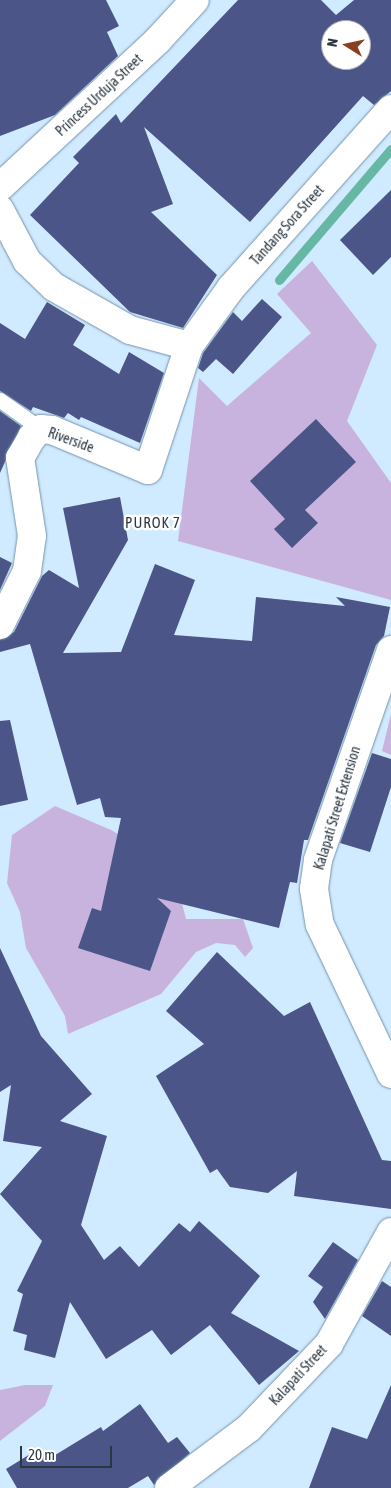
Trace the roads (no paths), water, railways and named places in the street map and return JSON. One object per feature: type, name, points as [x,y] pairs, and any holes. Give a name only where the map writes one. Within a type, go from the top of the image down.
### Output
[{"type":"street","name":"Princess Urduja Street","points":[[0,187],[158,40],[195,0]]},
{"type":"street","name":"Tandang Sora Street","points":[[189,346],[230,288],[391,109]]},
{"type":"street","points":[[0,210],[27,261],[54,287],[130,330],[189,346]]},
{"type":"street","name":"Riverside","points":[[0,625],[27,571],[32,536],[20,458],[42,429],[148,470],[189,346]]},
{"type":"street","name":"Kalapati Street Extension","points":[[391,650],[318,860],[314,889],[320,925],[391,1074]]},
{"type":"street","name":"Kalapati Street","points":[[170,1488],[249,1428],[329,1344],[391,1232]]},
{"type":"lane","points":[[0,400],[42,429]]},
{"type":"waterway","points":[[279,280],[391,149]]},
{"type":"district","name":"PUROK 7","points":[[153,523]]}]
